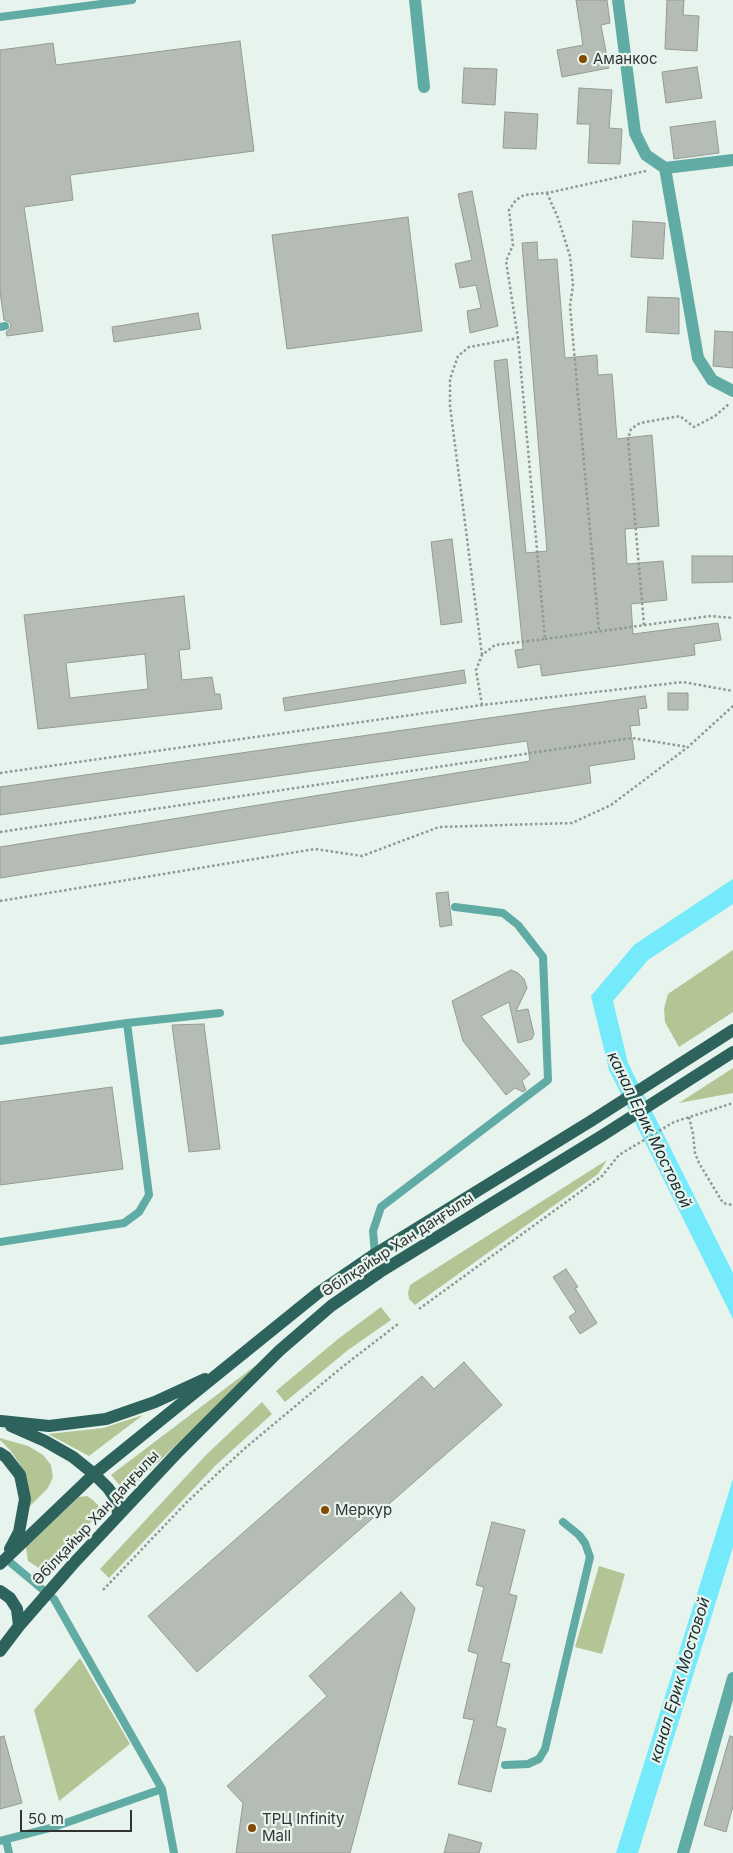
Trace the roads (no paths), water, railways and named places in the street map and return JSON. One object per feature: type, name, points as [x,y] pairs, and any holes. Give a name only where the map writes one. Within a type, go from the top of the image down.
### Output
[{"type":"main road","name":"Әбілқайыр Хан даңғылы","points":[[3,1561],[94,1474],[224,1371],[266,1333],[318,1293],[375,1254],[591,1121],[733,1030]]},
{"type":"main road","name":"Әбілқайыр Хан даңғылы","points":[[0,1651],[48,1593],[178,1452],[279,1351],[331,1306],[380,1272],[603,1135],[733,1052]]},
{"type":"main road","points":[[0,1421],[49,1426],[106,1419],[155,1402],[224,1371]]},
{"type":"main road","points":[[0,1421],[46,1441],[73,1457],[108,1488],[117,1500],[118,1516]]},
{"type":"main road","points":[[0,1453],[6,1457],[20,1475],[26,1499],[19,1532],[3,1561]]},
{"type":"main road","points":[[0,1591],[10,1598],[16,1609],[19,1626]]},
{"type":"street","points":[[414,0],[424,87]]},
{"type":"street","points":[[618,0],[635,133],[646,155],[665,168],[733,160]]},
{"type":"street","points":[[665,168],[698,358],[712,380],[733,392]]},
{"type":"street","points":[[683,1853],[733,1678]]},
{"type":"lane","points":[[0,17],[132,0]]},
{"type":"lane","points":[[375,1254],[372,1231],[381,1207],[548,1080],[544,957],[518,925],[503,913],[456,907]]},
{"type":"lane","points":[[0,1041],[127,1022],[220,1014]]},
{"type":"lane","points":[[0,1242],[124,1223],[139,1212],[146,1200],[149,1194],[127,1022]]},
{"type":"lane","points":[[505,1765],[528,1764],[539,1759],[545,1749],[590,1557],[586,1543],[563,1522]]},
{"type":"lane","points":[[3,1561],[54,1599],[162,1789],[174,1853]]},
{"type":"lane","points":[[9,1853],[3,1840],[54,1827],[162,1789]]},
{"type":"water","name":"канал Ерик Мостовой","points":[[733,879],[733,904],[648,960],[613,1001],[628,1063],[733,1273],[733,1319],[609,1070],[591,996],[634,945]]},
{"type":"water","name":"канал Ерик Мостовой","points":[[733,1479],[733,1547],[638,1853],[616,1853]]},
{"type":"place","name":"Аманкос","points":[[583,59]]},
{"type":"place","name":"Меркур","points":[[325,1510]]},
{"type":"place","name":"ТРЦ Infinity Mall","points":[[252,1828]]}]
